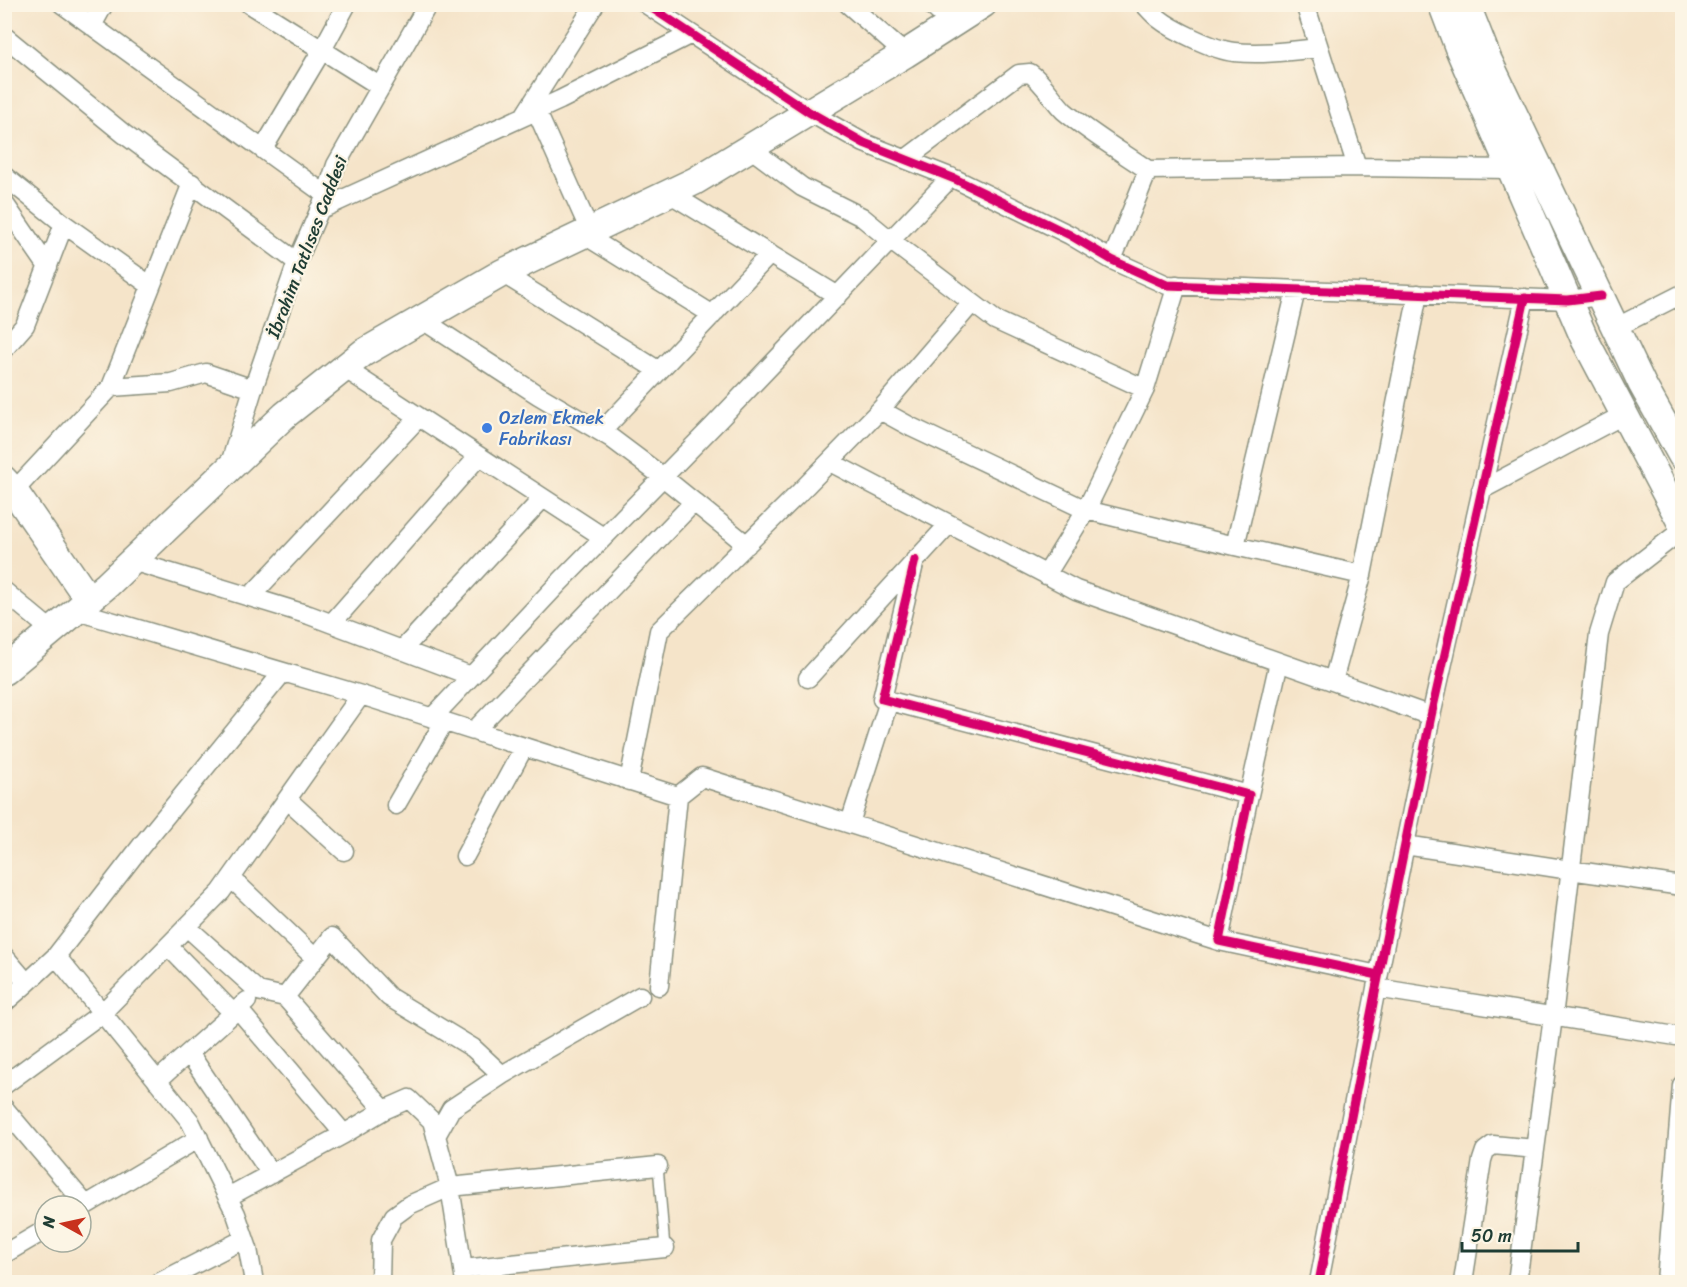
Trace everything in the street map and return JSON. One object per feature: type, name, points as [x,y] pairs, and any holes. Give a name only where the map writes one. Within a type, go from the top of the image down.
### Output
[{"type":"main road","points":[[8,662],[52,631],[83,605],[285,415],[363,353],[502,273],[695,181],[905,54],[982,4]]},
{"type":"main road","points":[[1442,4],[1510,169],[1585,340],[1683,524]]},
{"type":"main road","points":[[1466,4],[1488,60],[1615,328],[1642,384],[1683,456]]},
{"type":"main road","points":[[9,486],[83,605]]},
{"type":"street","points":[[62,4],[263,149],[322,202],[530,113],[691,34]]},
{"type":"street","points":[[92,26],[104,4]]},
{"type":"street","points":[[249,4],[381,87]]},
{"type":"street","points":[[263,149],[347,4]]},
{"type":"street","name":"İbrahim Tatlıses Caddesi","points":[[228,469],[297,262],[336,165],[428,4]]},
{"type":"street","points":[[530,113],[595,4]]},
{"type":"street","points":[[646,4],[809,112],[864,143],[951,177],[1009,204],[1070,235],[1112,260],[1167,285],[1568,300],[1601,296]]},
{"type":"street","points":[[848,4],[905,54]]},
{"type":"street","points":[[930,4],[952,24]]},
{"type":"street","points":[[1144,4],[1159,19],[1219,49],[1251,53],[1319,48]]},
{"type":"street","points":[[1305,4],[1357,167]]},
{"type":"street","points":[[4,36],[124,134],[297,262]]},
{"type":"street","points":[[906,159],[1019,74],[1030,73],[1038,79],[1063,110],[1148,170],[1357,167],[1510,169]]},
{"type":"street","points":[[530,113],[586,232],[713,315]]},
{"type":"street","points":[[750,148],[802,187],[862,217],[995,320],[1146,389]]},
{"type":"street","points":[[1112,260],[1148,170]]},
{"type":"street","points":[[4,176],[64,224],[151,286]]},
{"type":"street","points":[[396,805],[438,720],[471,676],[951,177]]},
{"type":"street","points":[[9,486],[111,387],[192,183]]},
{"type":"street","points":[[669,193],[837,296]]},
{"type":"street","points":[[4,203],[48,267]]},
{"type":"street","points":[[4,349],[25,325],[64,224]]},
{"type":"street","points":[[601,432],[770,254]]},
{"type":"street","points":[[502,273],[659,371]]},
{"type":"street","points":[[1046,575],[1086,510],[1146,389],[1177,285]]},
{"type":"street","points":[[1235,546],[1296,290]]},
{"type":"street","points":[[1334,681],[1362,575],[1418,294]]},
{"type":"street","points":[[1615,328],[1683,294]]},
{"type":"street","points":[[1319,1282],[1431,716],[1525,298]]},
{"type":"street","points":[[629,781],[659,631],[880,410],[972,303]]},
{"type":"street","points":[[422,319],[601,432],[663,477],[747,545]]},
{"type":"street","points":[[344,368],[603,537]]},
{"type":"street","points":[[111,387],[171,383],[206,373],[253,389]]},
{"type":"street","points":[[880,410],[1086,510],[1362,575]]},
{"type":"street","points":[[1481,490],[1624,414]]},
{"type":"street","points":[[250,597],[419,417]]},
{"type":"street","points":[[332,623],[479,456]]},
{"type":"street","points":[[830,462],[1076,590],[1431,716]]},
{"type":"street","points":[[402,650],[543,498]]},
{"type":"street","points":[[474,731],[694,502]]},
{"type":"street","points":[[808,678],[948,524]]},
{"type":"street","points":[[1517,1282],[1553,1017],[1599,634],[1615,582],[1683,530]]},
{"type":"street","points":[[915,560],[882,699],[1249,795]]},
{"type":"street","points":[[132,561],[309,615],[471,676]]},
{"type":"street","points":[[4,591],[52,631]]},
{"type":"street","points":[[83,605],[283,672],[678,796]]},
{"type":"street","points":[[1219,941],[1279,662]]},
{"type":"street","points":[[4,1003],[56,956],[283,672]]},
{"type":"street","points":[[4,1085],[102,1013],[221,892],[361,695]]},
{"type":"street","points":[[850,823],[889,701]]},
{"type":"street","points":[[465,856],[524,747]]},
{"type":"street","points":[[659,986],[678,796],[702,777],[1219,941],[1377,982],[1553,1017],[1683,1037]]},
{"type":"street","points":[[287,799],[344,851]]},
{"type":"street","points":[[1405,845],[1683,886]]},
{"type":"street","points":[[231,878],[315,958]]},
{"type":"street","points":[[187,927],[258,992],[285,997],[384,1110]]},
{"type":"street","points":[[285,997],[332,937],[389,996],[473,1048],[502,1075]]},
{"type":"street","points":[[168,946],[236,1011],[344,1134]]},
{"type":"street","points":[[4,956],[27,983]]},
{"type":"street","points":[[56,956],[190,1121],[236,1214],[248,1249],[254,1282]]},
{"type":"street","points":[[157,1081],[258,992]]},
{"type":"street","points":[[436,1136],[451,1109],[502,1075],[639,996]]},
{"type":"street","points":[[189,1053],[271,1174]]},
{"type":"street","points":[[1666,1282],[1683,1085]]},
{"type":"street","points":[[228,1197],[384,1110],[409,1099],[432,1121],[450,1187],[464,1276],[664,1248]]},
{"type":"street","points":[[4,1108],[73,1194]]},
{"type":"street","points":[[93,1201],[199,1138]]},
{"type":"street","points":[[1462,1282],[1485,1151],[1493,1145],[1535,1149]]},
{"type":"street","points":[[380,1282],[381,1240],[394,1215],[409,1205],[450,1187],[658,1166]]},
{"type":"street","points":[[4,1254],[33,1237]]},
{"type":"street","points":[[160,1282],[244,1239]]},
{"type":"lane","points":[[658,1166],[664,1248]]},
{"type":"cycle path","points":[[646,4],[809,112],[864,143],[955,179],[1070,235],[1112,260],[1167,285],[1568,300],[1601,296]]},
{"type":"cycle path","points":[[1319,1282],[1431,716],[1525,298]]},
{"type":"cycle path","points":[[915,560],[882,699],[1249,795],[1219,941],[1378,975]]},
{"type":"place","name":"Ozlem Ekmek Fabrikası","points":[[487,428]]}]
